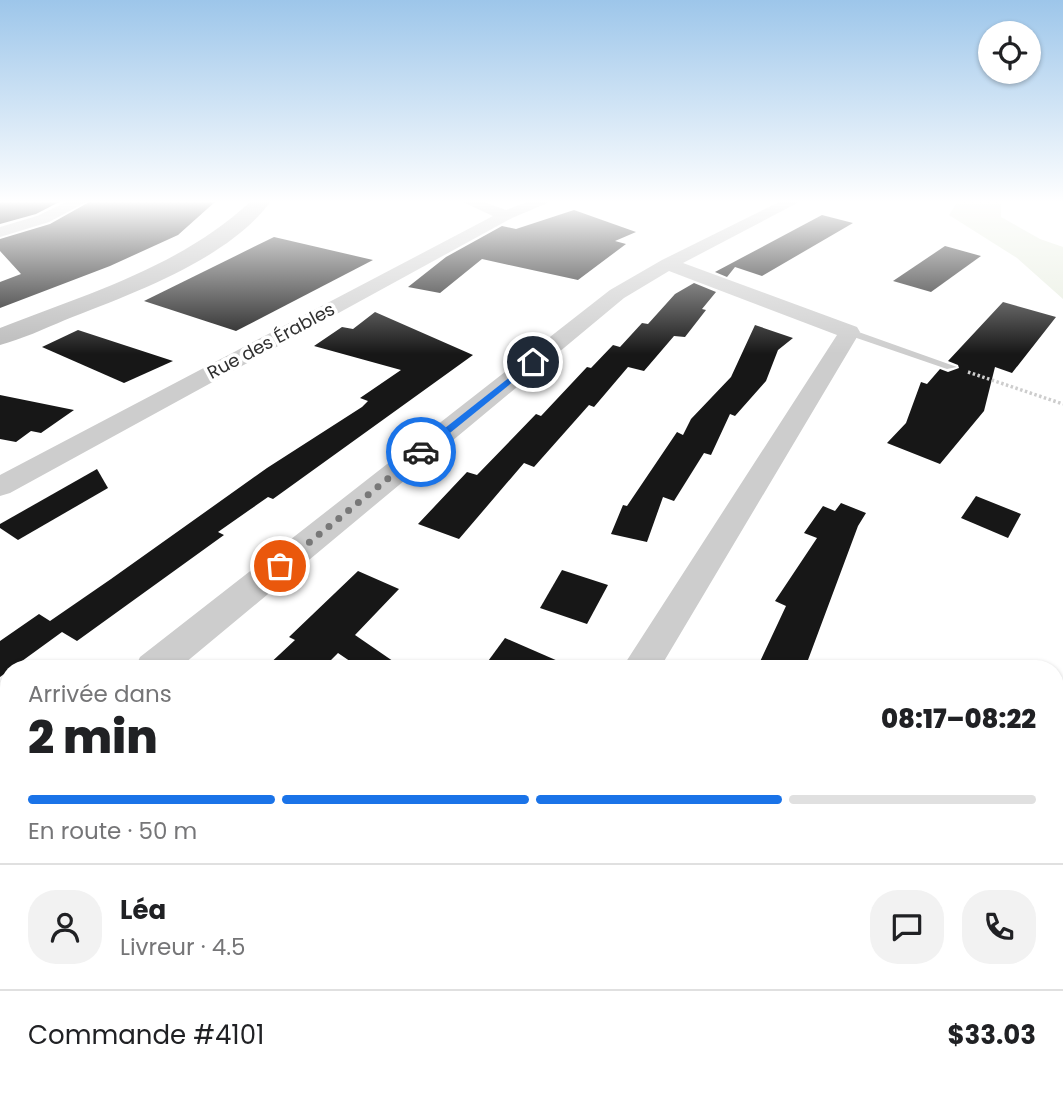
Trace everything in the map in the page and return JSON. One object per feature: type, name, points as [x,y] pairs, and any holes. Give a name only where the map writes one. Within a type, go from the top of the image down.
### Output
[{"type":"street","points":[[0,337],[126,285],[196,252]]},
{"type":"street","name":"Rue des Érables","points":[[0,487],[437,252]]},
{"type":"street","points":[[163,660],[617,293],[692,252]]},
{"type":"street","points":[[645,660],[849,332],[668,264]]},
{"type":"lane","points":[[849,332],[951,367]]},
{"type":"path","points":[[951,367],[1063,404]]},
{"type":"shaded area","points":[[1008,252],[1063,252],[1063,299]]},
{"type":"building","points":[[1,252],[141,252],[0,308],[0,282],[21,274]]},
{"type":"building","points":[[243,252],[339,252],[373,260],[236,331],[144,301]]},
{"type":"building","points":[[455,252],[615,252],[578,280],[482,259],[440,293],[408,287]]},
{"type":"building","points":[[752,252],[803,252],[762,276],[735,267],[727,277],[715,272]]},
{"type":"building","points":[[936,252],[967,252],[981,256],[931,292],[893,281]]},
{"type":"building","points":[[694,283],[716,292],[685,337],[674,336],[644,371],[628,367],[594,407],[589,405],[534,467],[524,463],[459,539],[418,524],[467,472],[477,475],[536,414],[541,416],[587,367],[591,368],[613,345],[620,347],[642,323],[648,324],[675,294]]},
{"type":"building","points":[[1003,302],[1056,317],[1012,373],[995,367],[984,411],[940,464],[887,443],[906,423],[921,382],[927,384],[940,369],[948,372],[959,368],[948,361]]},
{"type":"building","points":[[375,312],[473,355],[273,499],[268,497],[218,532],[224,535],[77,641],[62,632],[23,660],[0,660],[0,641],[39,614],[50,621],[267,468],[362,407],[368,401],[360,398],[401,370],[314,346],[342,327],[353,329]]},
{"type":"building","points":[[755,325],[793,338],[778,350],[766,381],[735,416],[730,414],[711,455],[704,453],[674,501],[663,497],[647,542],[611,534],[623,505],[627,506],[677,432],[683,435],[691,419],[731,377]]},
{"type":"building","points":[[78,330],[173,361],[124,383],[42,347]]},
{"type":"building","points":[[0,395],[74,410],[41,433],[31,431],[16,442],[0,439]]},
{"type":"building","points":[[97,469],[108,488],[18,540],[0,528],[0,524]]},
{"type":"building","points":[[976,496],[1021,514],[1008,538],[961,518]]},
{"type":"building","points":[[841,503],[866,513],[858,526],[808,660],[761,660],[786,606],[775,601],[817,538],[804,533],[823,506],[835,511]]},
{"type":"building","points":[[562,570],[608,585],[587,624],[540,608]]},
{"type":"building","points":[[358,571],[399,589],[355,635],[391,660],[348,660],[338,653],[331,660],[274,660],[295,640],[289,637]]},
{"type":"building","points":[[505,638],[556,660],[489,660]]},
{"type":"way so far","points":[[280,566],[421,452]]},
{"type":"route","points":[[421,452],[533,362]]}]
